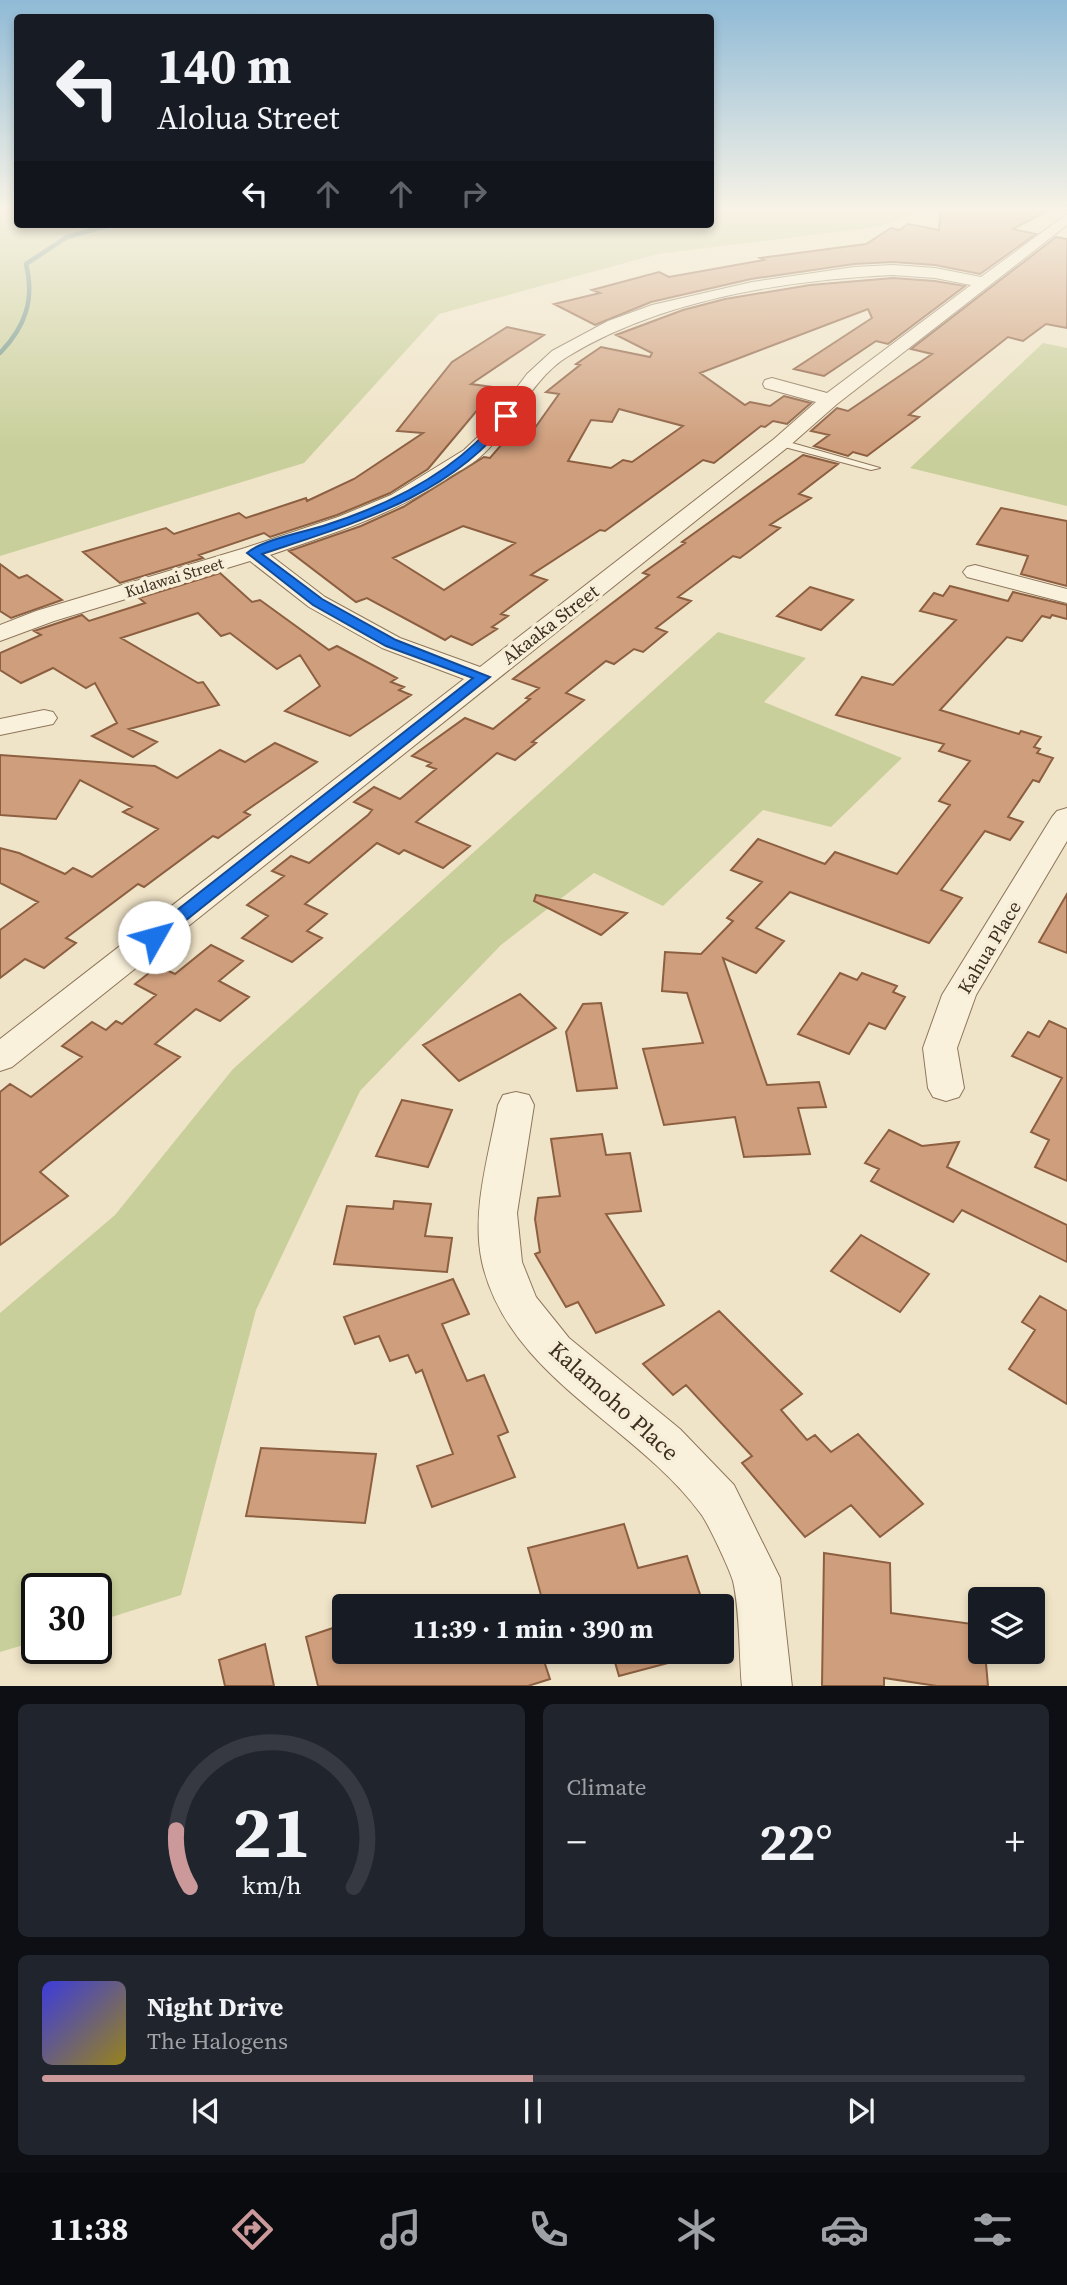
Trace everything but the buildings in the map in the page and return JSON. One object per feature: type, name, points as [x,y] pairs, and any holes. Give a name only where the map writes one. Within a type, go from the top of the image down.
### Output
[{"type":"street","name":"Kulawai Street","points":[[0,634],[45,616],[346,522],[399,500],[471,454],[492,434],[534,378],[558,355],[614,326],[658,309],[749,288]]},
{"type":"street","name":"Akaaka Street","points":[[0,1058],[781,443],[830,400],[978,288]]},
{"type":"street","points":[[772,384],[830,400]]},
{"type":"street","points":[[253,553],[317,602],[391,643],[483,677]]},
{"type":"street","points":[[975,572],[1067,596]]},
{"type":"street","points":[[0,727],[44,718]]},
{"type":"street","name":"Kahua Place","points":[[946,1088],[940,1048],[959,995],[1067,817]]},
{"type":"street","name":"Kalamoho Place","points":[[516,1105],[498,1213],[502,1262],[520,1307],[554,1351],[664,1443],[718,1500],[755,1578],[767,1686]]},
{"type":"lane","points":[[781,443],[875,468]]},
{"type":"green space","points":[[0,288],[535,288],[439,314],[304,463],[0,556]]},
{"type":"green space","points":[[1043,343],[1067,348],[1067,506],[910,468]]},
{"type":"green space","points":[[718,632],[806,658],[764,702],[902,758],[831,827],[763,810],[663,906],[594,873],[501,945],[360,1091],[256,1310],[181,1595],[112,1617],[112,1573],[21,1573],[21,1646],[0,1652],[0,1313],[115,1215],[233,1069]]},
{"type":"waterway","points":[[0,353],[22,323],[29,288]]},
{"type":"route","points":[[154,937],[483,677],[391,643],[317,602],[253,553],[346,522],[399,500],[471,454],[506,416]]}]
